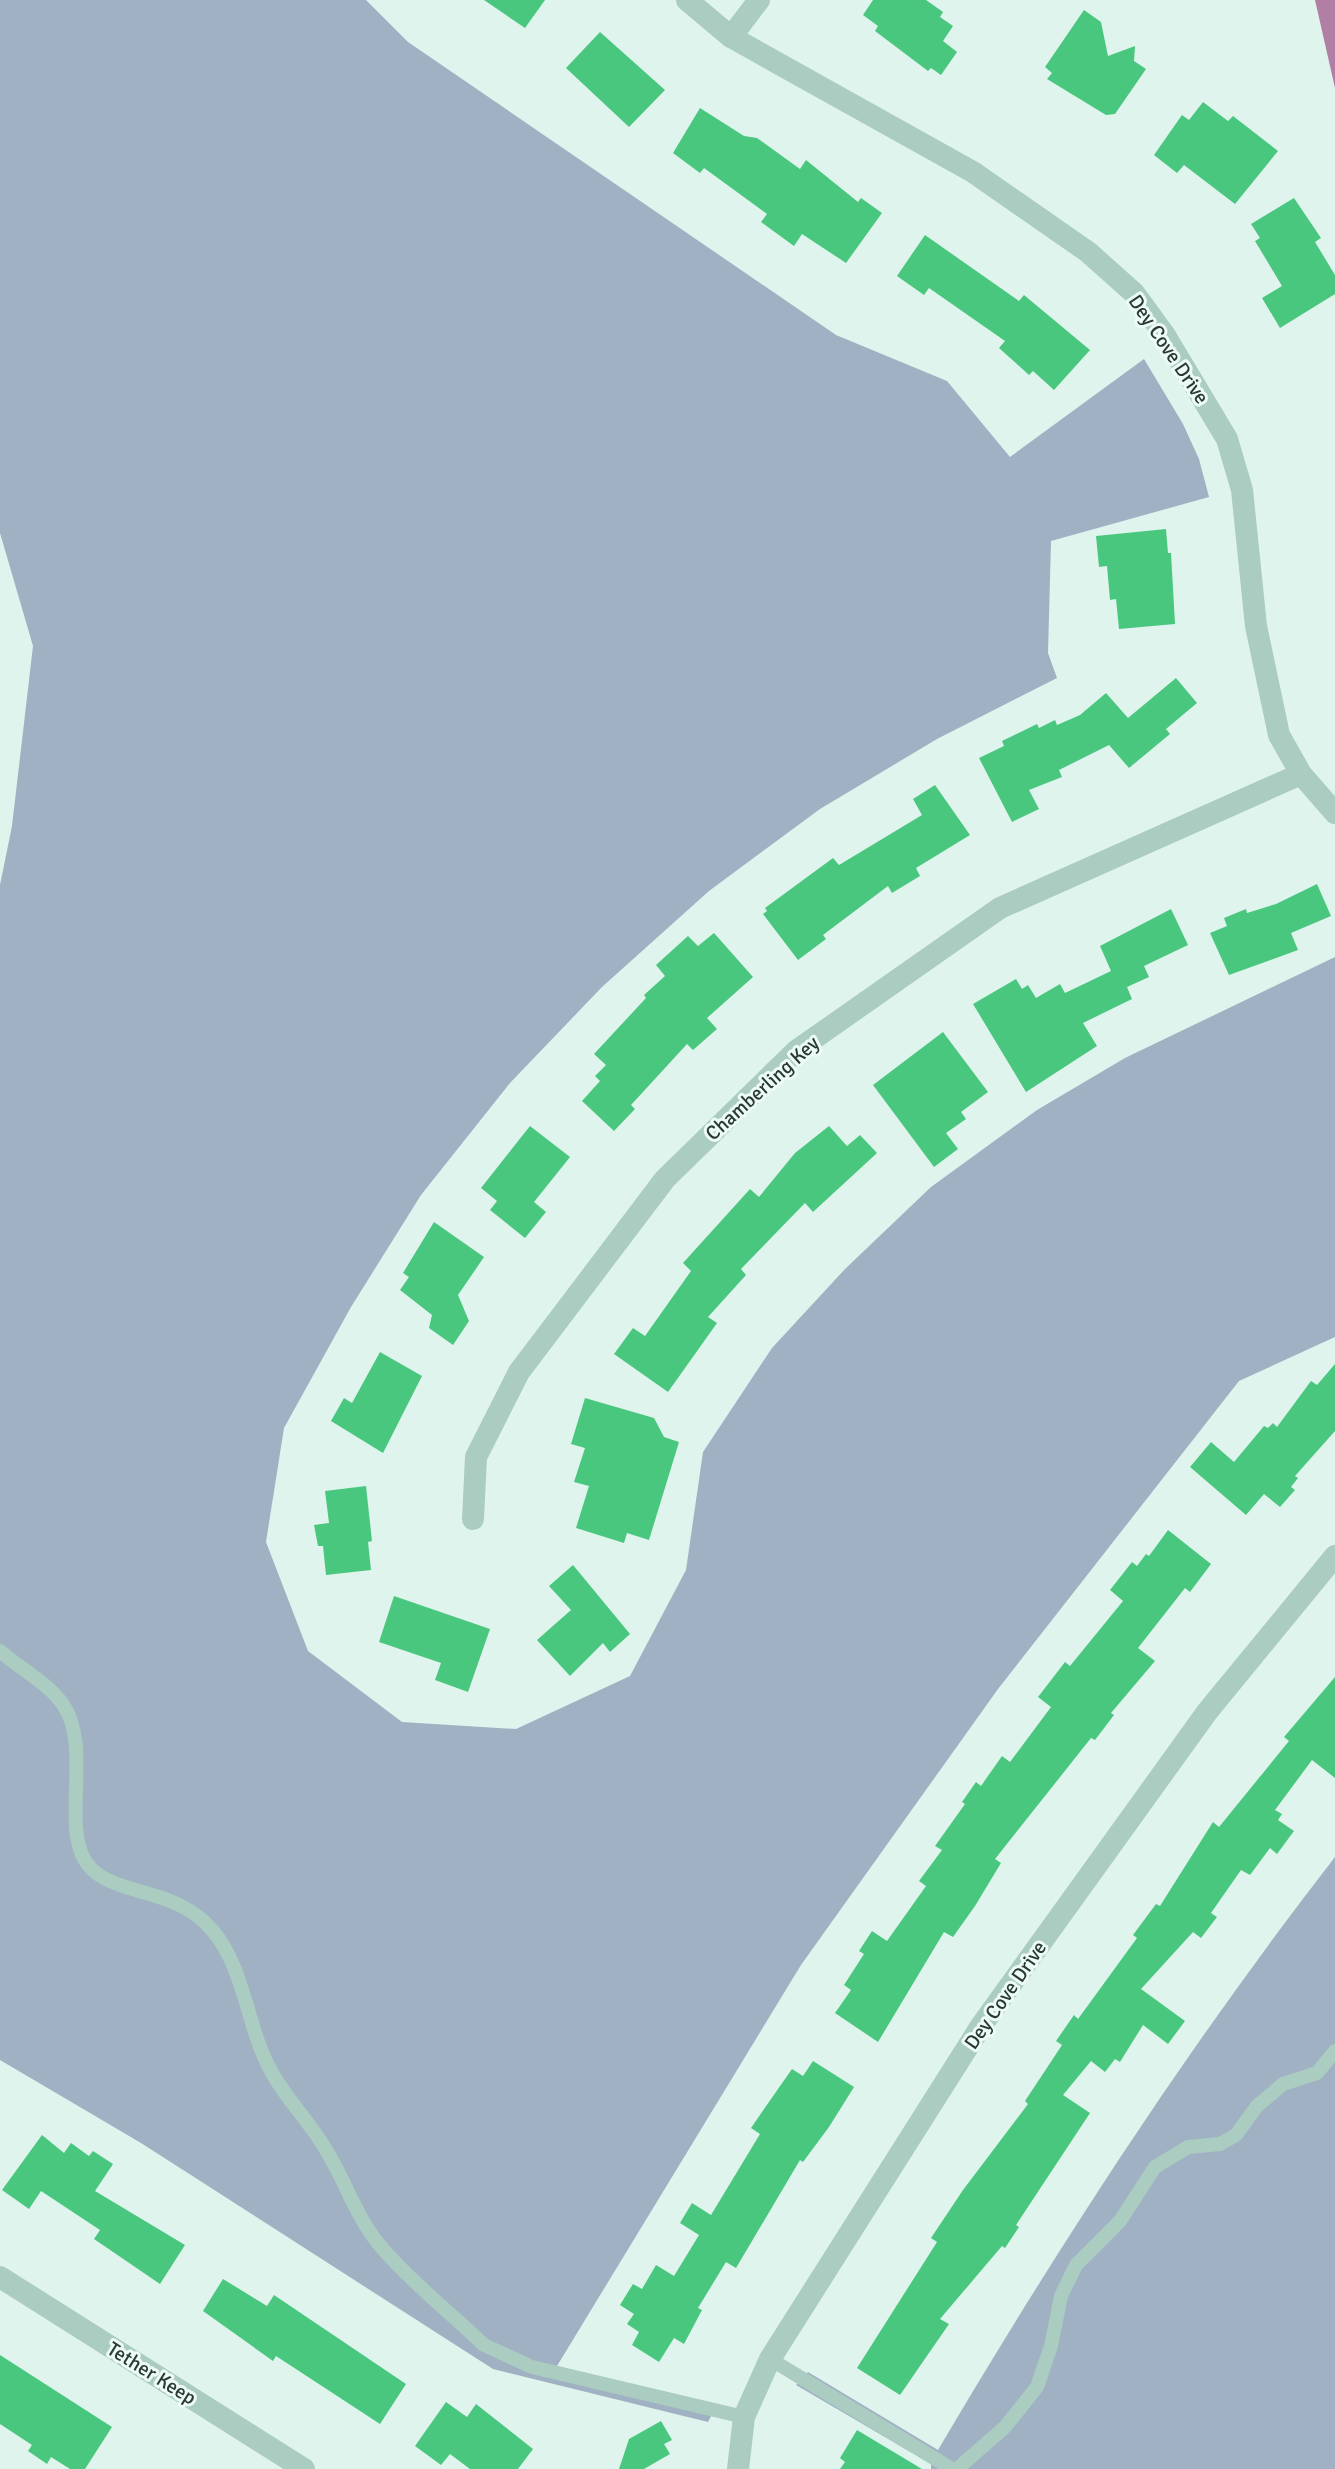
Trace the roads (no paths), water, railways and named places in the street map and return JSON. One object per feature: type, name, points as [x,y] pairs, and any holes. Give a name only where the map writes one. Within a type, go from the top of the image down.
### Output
[{"type":"street","name":"Dey Cove Drive","points":[[687,0],[731,37],[973,172],[1088,252],[1134,293],[1164,334],[1227,439],[1242,490],[1256,626],[1279,735],[1301,774],[1335,813]]},
{"type":"street","points":[[731,37],[759,0]]},
{"type":"street","name":"Chamberling Key","points":[[473,1519],[476,1457],[519,1372],[665,1179],[796,1051],[1000,908],[1301,774]]},
{"type":"street","name":"Dey Cove Drive","points":[[738,2469],[744,2417],[770,2359],[981,2026],[1207,1712],[1335,1556]]},
{"type":"street","name":"Tether Keep","points":[[0,2277],[304,2469]]},
{"type":"lane","points":[[0,1651],[44,1685],[63,1704],[71,1720],[77,1758],[79,1849],[87,1864],[101,1877],[116,1884],[177,1902],[212,1930],[233,1969],[269,2068],[326,2149],[369,2232],[384,2251],[484,2345],[499,2355],[532,2367],[744,2417]]},
{"type":"lane","points":[[770,2359],[954,2469],[1005,2427],[1037,2387],[1051,2346],[1061,2296],[1076,2265],[1120,2221],[1155,2167],[1188,2147],[1220,2144],[1236,2135],[1257,2106],[1283,2084],[1317,2073],[1335,2051]]}]
